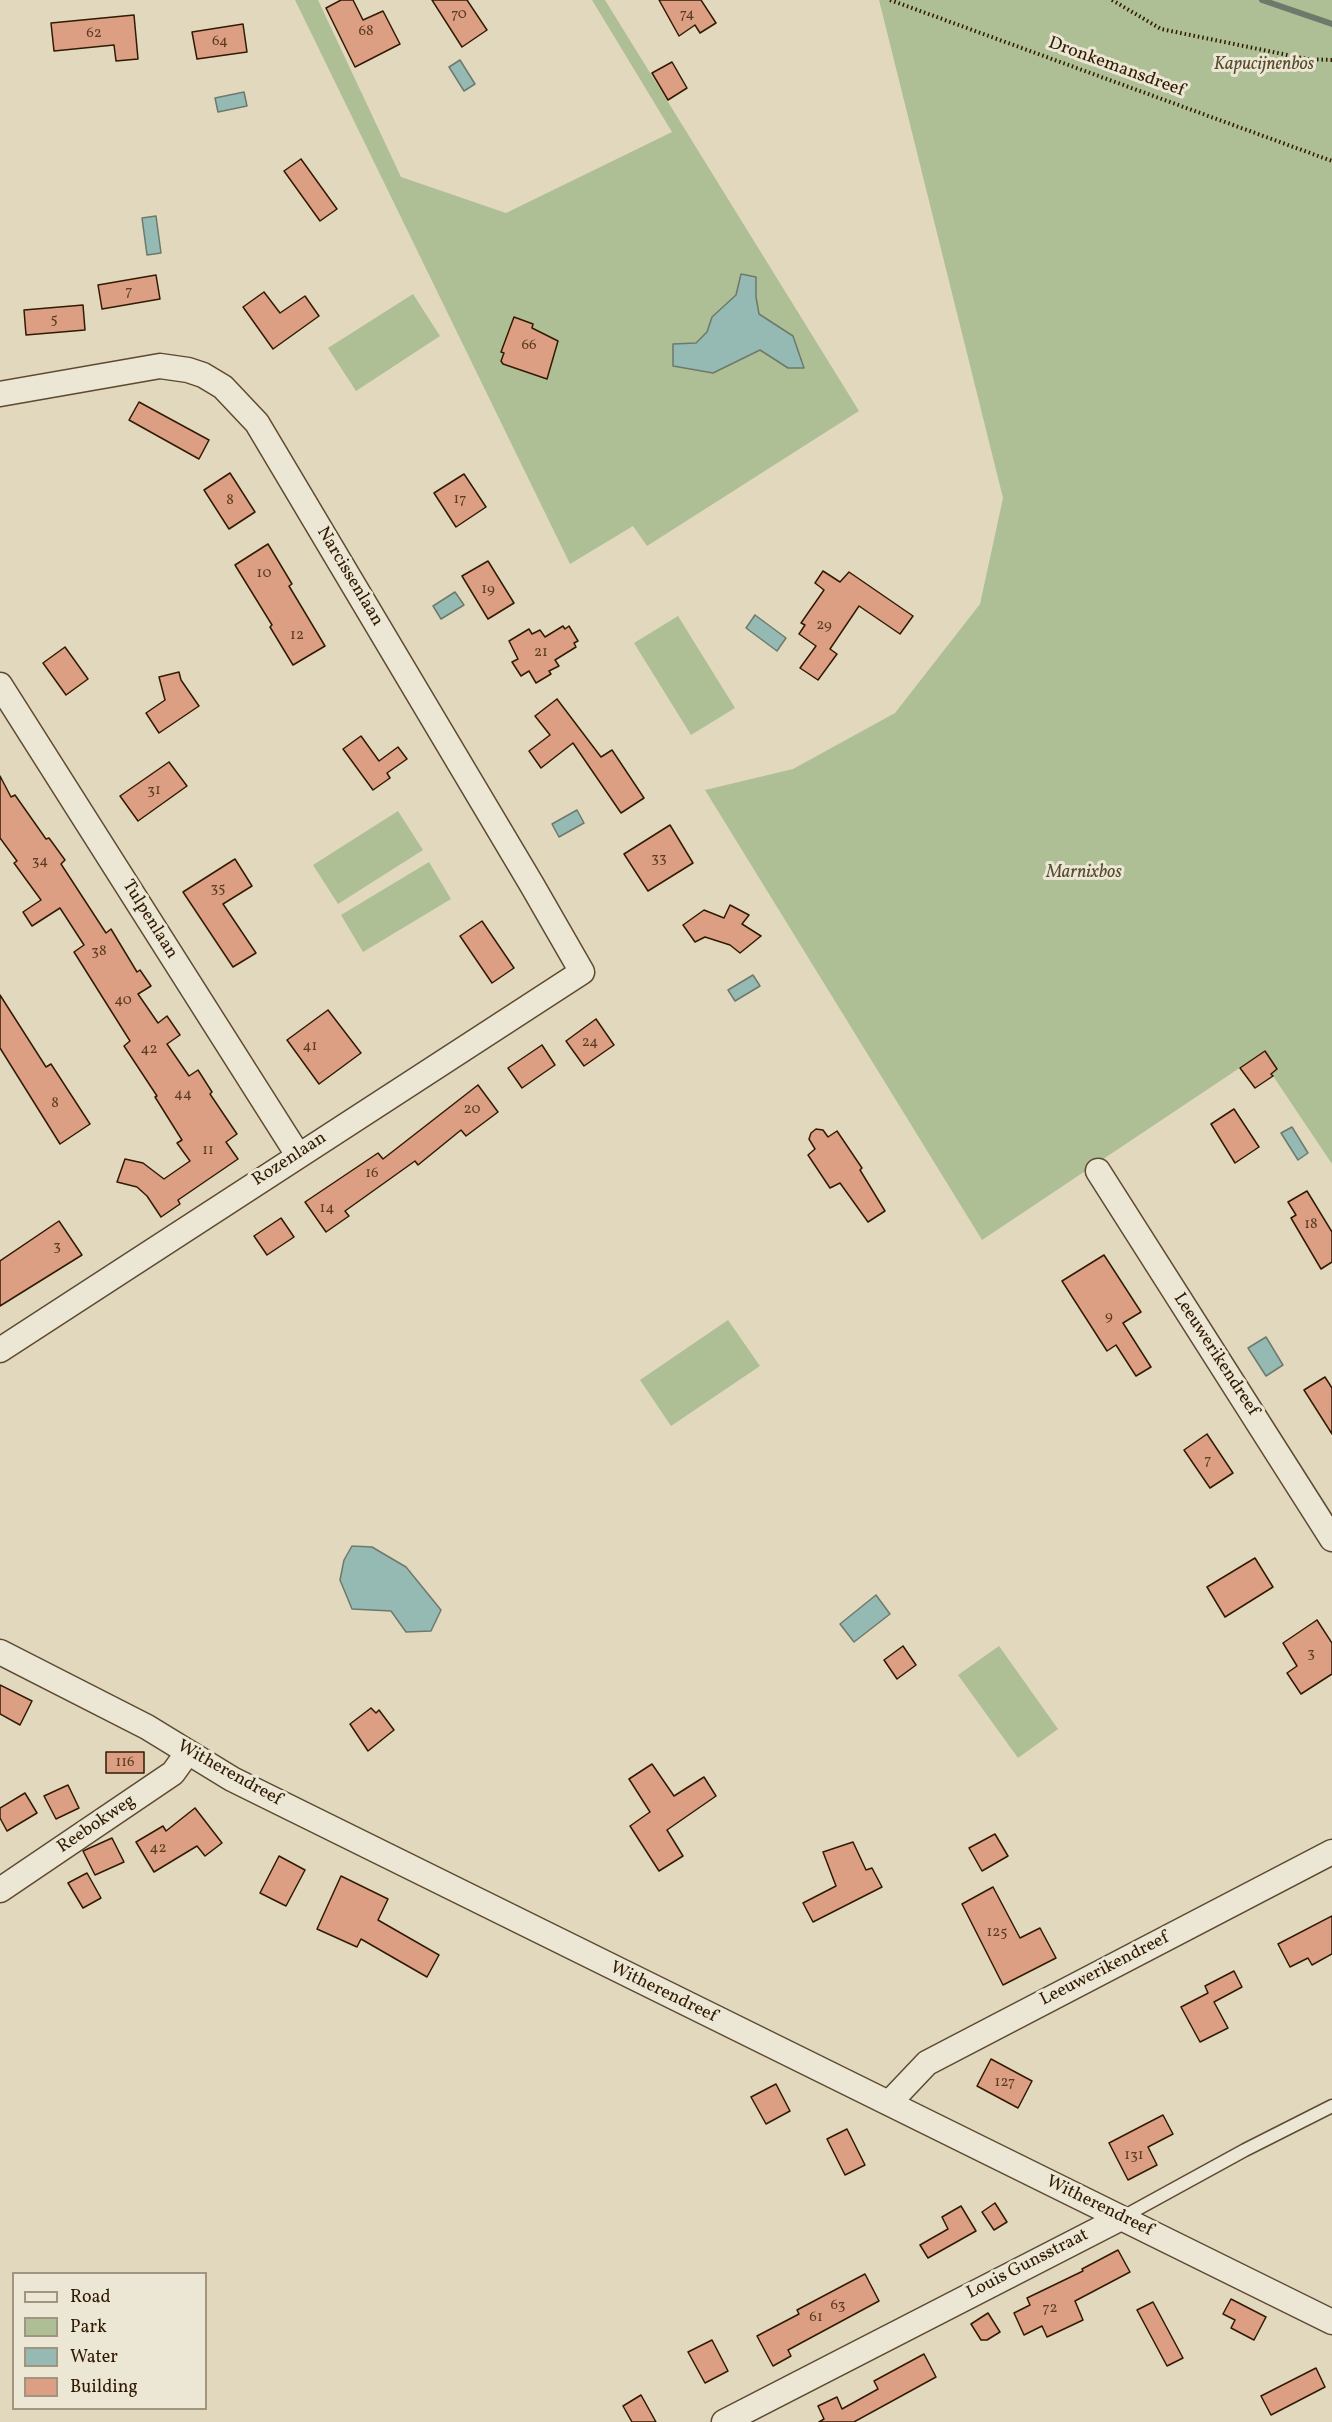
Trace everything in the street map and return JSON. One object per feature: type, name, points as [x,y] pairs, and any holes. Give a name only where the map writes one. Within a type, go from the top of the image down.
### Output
[{"type":"street","name":"Narcissenlaan","points":[[0,393],[160,366],[188,370],[203,375],[223,387],[257,423],[582,972]]},
{"type":"street","name":"Tulpenlaan","points":[[0,686],[298,1155]]},
{"type":"street","name":"Rozenlaan","points":[[0,1350],[582,972]]},
{"type":"street","name":"Leeuwerikendreef","points":[[1098,1172],[1332,1539]]},
{"type":"street","name":"Witherendreef","points":[[0,1652],[147,1727],[243,1785],[1332,2322]]},
{"type":"street","name":"Reebokweg","points":[[0,1890],[173,1773],[188,1752]]},
{"type":"street","name":"Leeuwerikendreef","points":[[889,2103],[927,2063],[1332,1852]]},
{"type":"street","name":"Louis Gunsstraat","points":[[723,2422],[1121,2217]]},
{"type":"lane","name":"Louis Gunsstraat","points":[[1121,2217],[1332,2106]]},
{"type":"path","name":"Dronkemansdreef","points":[[890,0],[1332,161]]},
{"type":"path","points":[[1112,0],[1161,29],[1307,59],[1332,60]]},
{"type":"green space","points":[[295,0],[318,0],[401,177],[506,213],[672,132],[592,0],[605,0],[859,411],[647,546],[633,526],[570,564]]},
{"type":"green space","name":"Marnixbos","points":[[879,0],[1332,0],[1332,1164],[1259,1055],[982,1240],[705,790],[793,769],[895,713],[980,604],[1003,498]]},
{"type":"green space","points":[[413,294],[440,336],[356,391],[328,348]]},
{"type":"green space","points":[[678,616],[735,708],[691,735],[634,643]]},
{"type":"green space","points":[[398,811],[423,850],[338,904],[313,865]]},
{"type":"green space","points":[[429,862],[451,899],[363,952],[341,915]]},
{"type":"green space","points":[[728,1320],[760,1366],[671,1426],[640,1380]]},
{"type":"green space","points":[[999,1646],[1058,1729],[1018,1758],[958,1675]]},
{"type":"water","points":[[460,60],[475,84],[464,91],[449,67]]},
{"type":"water","points":[[244,92],[247,106],[218,112],[215,98]]},
{"type":"water","points":[[156,216],[161,253],[147,255],[142,218]]},
{"type":"water","points":[[741,274],[756,277],[759,314],[793,336],[804,368],[788,368],[760,350],[713,373],[673,366],[673,344],[696,343],[707,332],[712,317],[736,295]]},
{"type":"water","points":[[455,592],[464,605],[441,619],[433,606]]},
{"type":"water","points":[[755,615],[786,638],[777,651],[746,628]]},
{"type":"water","points":[[577,810],[584,823],[559,837],[552,824]]},
{"type":"water","points":[[753,975],[760,986],[735,1001],[728,990]]},
{"type":"water","points":[[1292,1127],[1308,1153],[1298,1160],[1281,1133]]},
{"type":"water","points":[[1266,1337],[1283,1365],[1266,1376],[1248,1348]]},
{"type":"water","points":[[352,1546],[372,1547],[406,1567],[441,1610],[431,1631],[406,1632],[391,1611],[352,1609],[340,1580],[344,1560]]},
{"type":"water","points":[[876,1595],[890,1614],[854,1642],[840,1624]]},
{"type":"building","points":[[341,0],[353,0],[363,20],[383,11],[400,44],[355,67],[326,8]]},
{"type":"building","points":[[432,0],[467,0],[487,30],[462,47]]},
{"type":"building","points":[[659,0],[701,0],[716,23],[700,33],[695,25],[679,36]]},
{"type":"building","points":[[134,15],[138,59],[116,61],[114,45],[54,51],[51,23]]},
{"type":"building","points":[[243,24],[247,52],[197,59],[192,32]]},
{"type":"building","points":[[672,62],[687,88],[668,100],[652,73]]},
{"type":"building","points":[[301,159],[337,209],[320,221],[284,171]]},
{"type":"building","points":[[156,275],[160,299],[102,309],[98,285]]},
{"type":"building","points":[[264,292],[280,313],[305,296],[319,316],[273,349],[243,307]]},
{"type":"building","points":[[83,305],[85,330],[26,335],[24,310]]},
{"type":"building","points":[[514,317],[533,324],[532,328],[558,341],[547,379],[503,364],[501,361],[504,353],[501,352]]},
{"type":"building","points":[[139,402],[209,440],[199,459],[129,420]]},
{"type":"building","points":[[230,473],[255,512],[229,529],[204,490]]},
{"type":"building","points":[[464,474],[486,507],[456,527],[434,493]]},
{"type":"building","points":[[268,544],[292,584],[289,586],[325,646],[293,665],[270,627],[272,625],[235,565]]},
{"type":"building","points":[[488,561],[514,603],[488,619],[462,576]]},
{"type":"building","points":[[823,571],[840,582],[849,572],[913,616],[900,634],[859,606],[830,649],[837,654],[818,680],[800,668],[816,646],[799,634],[805,625],[801,623],[824,590],[815,583]]},
{"type":"building","points":[[563,626],[565,629],[569,626],[578,641],[574,643],[576,647],[555,660],[559,666],[549,671],[551,674],[536,683],[529,671],[521,676],[512,662],[518,659],[509,641],[529,629],[532,634],[540,630],[545,637]]},
{"type":"building","points":[[65,647],[88,679],[66,695],[43,663]]},
{"type":"building","points":[[179,672],[181,680],[199,706],[159,733],[146,713],[165,700],[159,677]]},
{"type":"building","points":[[557,699],[601,757],[612,750],[644,798],[621,813],[573,743],[541,768],[529,751],[550,735],[535,716]]},
{"type":"building","points":[[361,736],[379,761],[398,747],[407,759],[387,773],[390,778],[373,790],[343,749]]},
{"type":"building","points":[[169,762],[187,786],[138,821],[120,796]]},
{"type":"building","points":[[0,776],[11,797],[15,795],[46,839],[49,838],[65,860],[61,864],[106,933],[111,929],[137,972],[140,970],[151,986],[138,994],[158,1023],[167,1016],[180,1035],[167,1044],[189,1076],[198,1070],[212,1092],[210,1094],[237,1134],[226,1142],[238,1159],[178,1200],[180,1204],[161,1217],[147,1196],[137,1187],[117,1182],[125,1159],[143,1163],[164,1179],[190,1161],[177,1143],[182,1140],[155,1097],[157,1096],[124,1046],[130,1041],[74,952],[84,945],[60,908],[32,926],[23,912],[41,900],[14,863],[17,861],[0,838]]},
{"type":"building","points":[[670,825],[693,863],[648,891],[624,854]]},
{"type":"building","points":[[235,859],[252,886],[223,904],[256,953],[233,967],[183,892]]},
{"type":"building","points":[[730,905],[749,915],[742,924],[761,936],[740,953],[730,945],[705,937],[695,942],[683,925],[704,910],[724,918]]},
{"type":"building","points":[[482,921],[514,968],[492,983],[460,936]]},
{"type":"building","points":[[0,995],[46,1067],[51,1064],[90,1124],[60,1144],[0,1048]]},
{"type":"building","points":[[328,1010],[361,1053],[319,1084],[287,1040]]},
{"type":"building","points":[[596,1019],[614,1045],[584,1066],[566,1041]]},
{"type":"building","points":[[542,1045],[555,1065],[522,1088],[508,1068]]},
{"type":"building","points":[[1265,1051],[1277,1069],[1271,1074],[1273,1076],[1255,1088],[1240,1068]]},
{"type":"building","points":[[478,1085],[498,1112],[466,1136],[461,1130],[418,1165],[415,1161],[345,1211],[349,1216],[326,1232],[305,1202],[378,1153],[383,1159]]},
{"type":"building","points":[[1234,1109],[1259,1147],[1235,1163],[1211,1124]]},
{"type":"building","points":[[816,1129],[823,1130],[828,1137],[837,1131],[862,1168],[860,1170],[885,1211],[868,1222],[840,1183],[830,1188],[808,1155],[815,1149],[809,1139],[811,1133]]},
{"type":"building","points":[[1307,1191],[1332,1232],[1332,1262],[1321,1269],[1291,1218],[1296,1215],[1288,1202]]},
{"type":"building","points":[[281,1218],[294,1237],[267,1255],[254,1236]]},
{"type":"building","points":[[59,1221],[82,1255],[0,1306],[0,1261]]},
{"type":"building","points":[[1104,1255],[1141,1312],[1123,1323],[1151,1367],[1136,1376],[1116,1345],[1107,1351],[1062,1281]]},
{"type":"building","points":[[1325,1377],[1332,1388],[1332,1434],[1304,1390]]},
{"type":"building","points":[[1207,1434],[1233,1473],[1210,1488],[1184,1450]]},
{"type":"building","points":[[1255,1558],[1273,1587],[1225,1617],[1207,1587]]},
{"type":"building","points":[[1317,1620],[1332,1643],[1332,1674],[1301,1694],[1287,1673],[1297,1666],[1283,1643]]},
{"type":"building","points":[[903,1646],[916,1665],[897,1679],[884,1660]]},
{"type":"building","points":[[0,1685],[32,1701],[20,1725],[0,1714]]},
{"type":"building","points":[[371,1708],[376,1713],[379,1710],[394,1730],[368,1751],[350,1724]]},
{"type":"building","points":[[106,1752],[144,1752],[144,1773],[106,1773]]},
{"type":"building","points":[[652,1764],[674,1796],[704,1777],[716,1796],[667,1830],[683,1856],[659,1871],[630,1826],[650,1812],[629,1779]]},
{"type":"building","points":[[68,1785],[79,1808],[56,1819],[44,1796]]},
{"type":"building","points":[[25,1793],[37,1813],[7,1831],[0,1818],[0,1808]]},
{"type":"building","points":[[195,1808],[222,1843],[205,1856],[197,1846],[154,1872],[136,1842],[163,1826],[166,1831]]},
{"type":"building","points":[[995,1834],[1008,1856],[982,1871],[969,1848]]},
{"type":"building","points":[[112,1838],[124,1862],[95,1875],[83,1851]]},
{"type":"building","points":[[853,1842],[866,1870],[872,1868],[882,1887],[813,1922],[803,1903],[836,1886],[823,1852]]},
{"type":"building","points":[[279,1856],[305,1870],[286,1906],[260,1893]]},
{"type":"building","points":[[87,1873],[101,1898],[83,1908],[68,1883]]},
{"type":"building","points":[[341,1876],[388,1899],[378,1920],[439,1955],[427,1977],[361,1939],[357,1947],[317,1929]]},
{"type":"building","points":[[993,1887],[1020,1938],[1040,1928],[1056,1958],[1003,1985],[962,1904]]},
{"type":"building","points":[[1332,1916],[1332,1954],[1312,1965],[1308,1958],[1290,1967],[1278,1944]]},
{"type":"building","points":[[1234,1971],[1242,1987],[1214,2002],[1228,2028],[1200,2042],[1181,2007],[1208,1993],[1205,1986]]},
{"type":"building","points":[[991,2059],[1032,2081],[1018,2108],[977,2086]]},
{"type":"building","points":[[776,2084],[790,2111],[766,2124],[751,2097]]},
{"type":"building","points":[[1163,2115],[1173,2134],[1148,2147],[1157,2165],[1128,2180],[1109,2143]]},
{"type":"building","points":[[847,2129],[865,2165],[845,2175],[827,2139]]},
{"type":"building","points":[[995,2203],[1007,2222],[994,2230],[982,2212]]},
{"type":"building","points":[[961,2206],[976,2231],[928,2258],[920,2245],[948,2229],[942,2217]]},
{"type":"building","points":[[1118,2250],[1130,2272],[1075,2301],[1083,2320],[1047,2337],[1042,2326],[1024,2335],[1014,2313],[1030,2305],[1027,2298],[1083,2271],[1082,2269]]},
{"type":"building","points":[[865,2274],[879,2301],[788,2350],[791,2356],[773,2366],[757,2336],[799,2314],[797,2310]]},
{"type":"building","points":[[1231,2299],[1266,2317],[1254,2340],[1231,2328],[1235,2320],[1223,2314]]},
{"type":"building","points":[[1153,2302],[1183,2358],[1167,2366],[1137,2310]]},
{"type":"building","points":[[988,2313],[1000,2332],[987,2340],[981,2340],[971,2324]]},
{"type":"building","points":[[712,2340],[728,2371],[705,2383],[688,2352]]},
{"type":"building","points":[[924,2354],[936,2377],[854,2422],[819,2422],[824,2419],[818,2406],[837,2397],[842,2409],[878,2389],[874,2381]]},
{"type":"building","points":[[1316,2368],[1325,2387],[1271,2415],[1261,2396]]},
{"type":"building","points":[[641,2395],[656,2422],[632,2422],[623,2406]]},
{"type":"waterway","points":[[1262,0],[1332,24]]},
{"type":"park label","name":"Kapucijnenbos","points":[[1264,66]]}]
